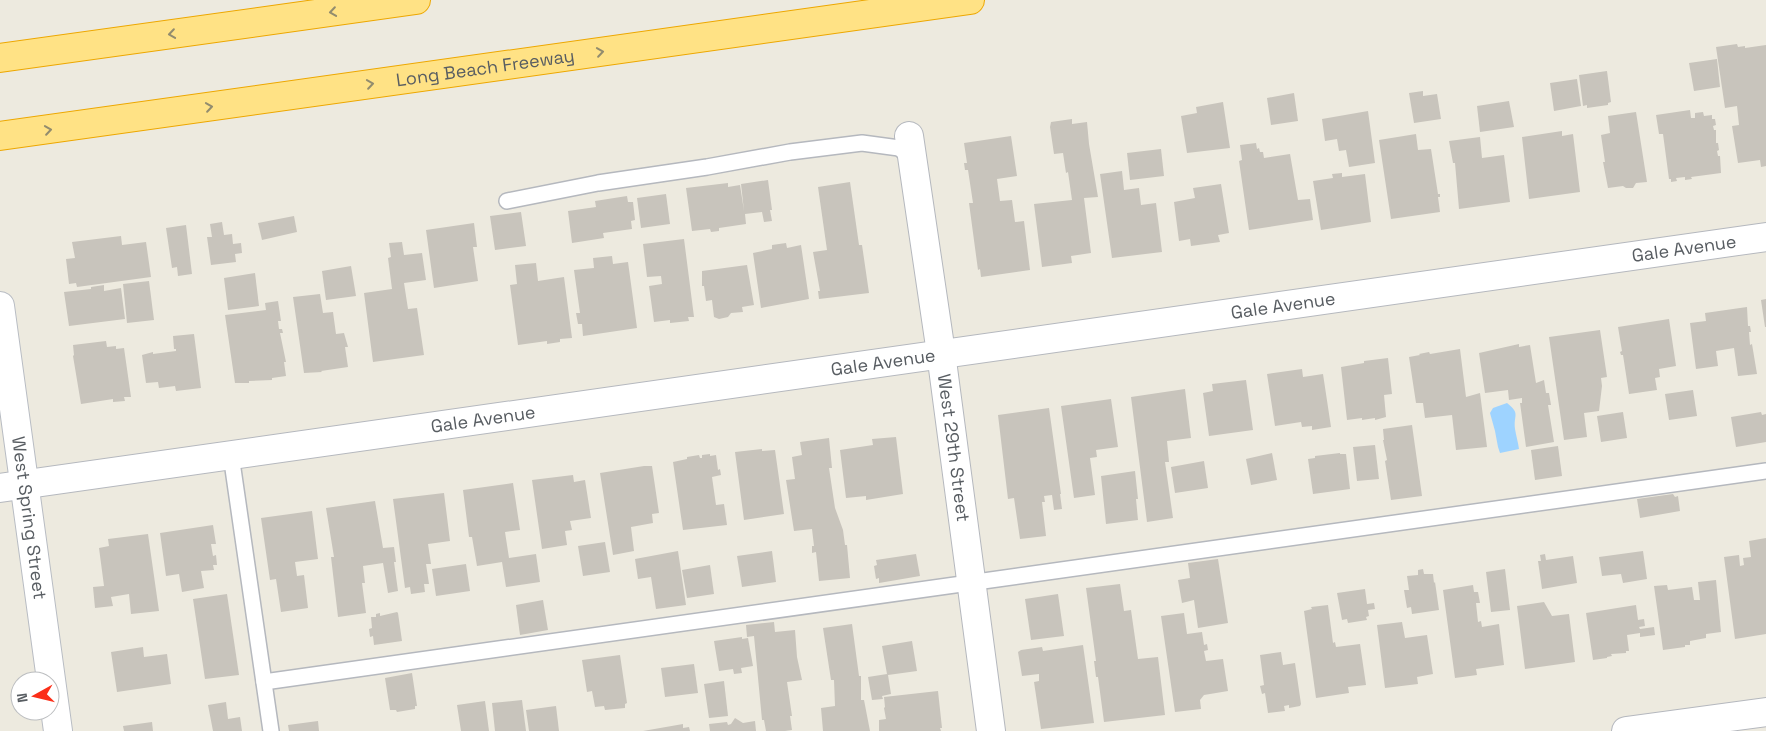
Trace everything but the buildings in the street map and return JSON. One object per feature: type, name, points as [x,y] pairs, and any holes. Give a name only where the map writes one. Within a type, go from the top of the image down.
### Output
[{"type":"highway","points":[[0,58],[416,0]]},
{"type":"highway","name":"Long Beach Freeway","points":[[0,136],[970,0]]},
{"type":"street","name":"West 29th Street","points":[[911,148],[941,354],[991,731]]},
{"type":"street","name":"Gale Avenue","points":[[12,486],[1766,237]]},
{"type":"street","name":"West Spring Street","points":[[0,306],[12,486],[58,731]]},
{"type":"street","points":[[1626,731],[1766,712]]},
{"type":"lane","points":[[507,201],[598,183],[707,167],[790,152],[862,143],[911,148]]},
{"type":"lane","points":[[231,455],[272,731]]},
{"type":"lane","points":[[264,682],[1766,471]]},
{"type":"water","points":[[1507,403],[1516,415],[1515,429],[1519,449],[1500,453],[1490,413],[1493,408]]}]
